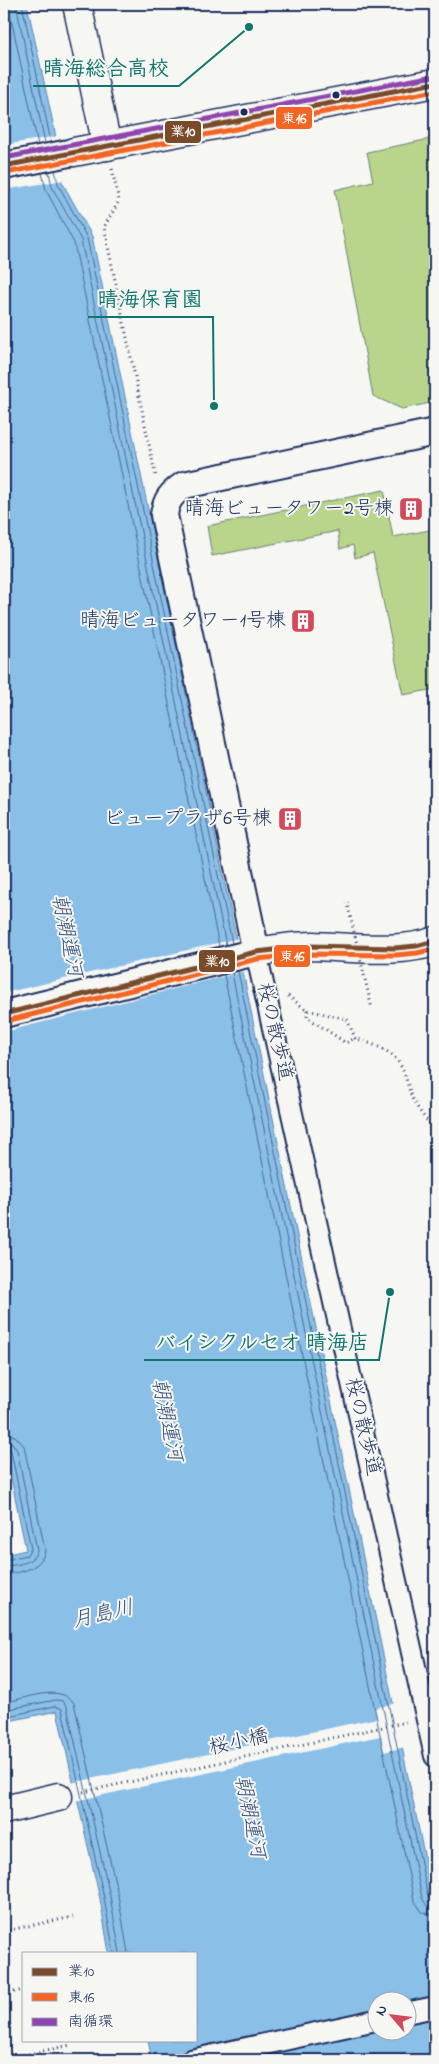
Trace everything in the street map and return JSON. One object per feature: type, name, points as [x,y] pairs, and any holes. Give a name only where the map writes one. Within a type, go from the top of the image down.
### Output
[{"type":"street","points":[[77,4],[107,146]]},
{"type":"street","points":[[4,166],[435,83]]},
{"type":"street","points":[[251,953],[164,515],[166,503],[171,493],[184,485],[435,432]]},
{"type":"street","points":[[4,1014],[251,953],[310,946],[394,948],[416,946],[435,940]]},
{"type":"street","name":"桜の散歩道","points":[[251,953],[435,1756]]},
{"type":"street","points":[[4,1810],[58,1797]]},
{"type":"street","points":[[416,2011],[435,2007]]},
{"type":"street","points":[[191,2060],[366,2022]]},
{"type":"path","points":[[107,146],[119,201],[104,227],[164,515]]},
{"type":"path","points":[[347,902],[372,1009]]},
{"type":"path","points":[[355,1038],[347,1019],[307,1010],[307,1018],[346,1043],[355,1038],[376,1045],[396,1058],[404,1072],[414,1101],[435,1130]]},
{"type":"path","name":"桜小橋","points":[[58,1797],[427,1718]]},
{"type":"path","points":[[4,1931],[74,1917]]},
{"type":"path","points":[[4,1994],[22,1990]]},
{"type":"path","points":[[4,2058],[71,2045]]},
{"type":"green space","points":[[435,138],[435,402],[402,409],[373,396],[335,190],[373,181],[367,152]]},
{"type":"green space","points":[[384,490],[393,537],[435,529],[435,689],[403,695],[373,553],[355,558],[353,545],[340,549],[338,531],[212,556],[207,526]]},
{"type":"water","points":[[4,4],[27,4],[55,132],[62,182],[92,236],[435,1908],[435,2060],[152,2060],[148,2042],[198,2042],[198,1952],[109,1952],[100,1899],[57,1711],[4,1722],[4,1555],[26,1550],[4,1444]]},
{"type":"pier","points":[[58,136],[64,180],[4,190],[4,145]]},
{"type":"pier","points":[[239,938],[245,971],[4,1032],[4,993]]},
{"type":"pier","points":[[396,1703],[405,1747],[384,1752],[380,1736],[75,1801],[71,1783],[377,1718],[375,1708]]},
{"type":"transit line","name":"南循環","points":[[4,158],[434,76]]},
{"type":"transit line","name":"業10","points":[[4,166],[435,83]]},
{"type":"transit line","name":"東16","points":[[5,173],[435,91]]},
{"type":"transit line","name":"業10","points":[[4,1014],[256,952],[310,946],[395,948],[416,946],[435,941]]},
{"type":"transit line","name":"東16","points":[[6,1021],[257,959],[310,954],[396,955],[435,949]]},
{"type":"place","name":"晴海総合高校","points":[[249,27]]},
{"type":"place","name":"晴海保育園","points":[[214,406]]},
{"type":"place","name":"晴海ビュータワー2号棟","points":[[411,509]]},
{"type":"place","name":"晴海ビュータワー1号棟","points":[[303,621]]},
{"type":"place","name":"ビュープラザ6号棟","points":[[290,819]]},
{"type":"place","name":"バイシクルセオ 晴海店","points":[[390,1292]]},
{"type":"water label","name":"朝潮運河","points":[[66,936]]},
{"type":"water label","name":"朝潮運河","points":[[166,1420]]},
{"type":"water label","name":"月島川","points":[[103,1615]]},
{"type":"water label","name":"朝潮運河","points":[[249,1817]]}]
